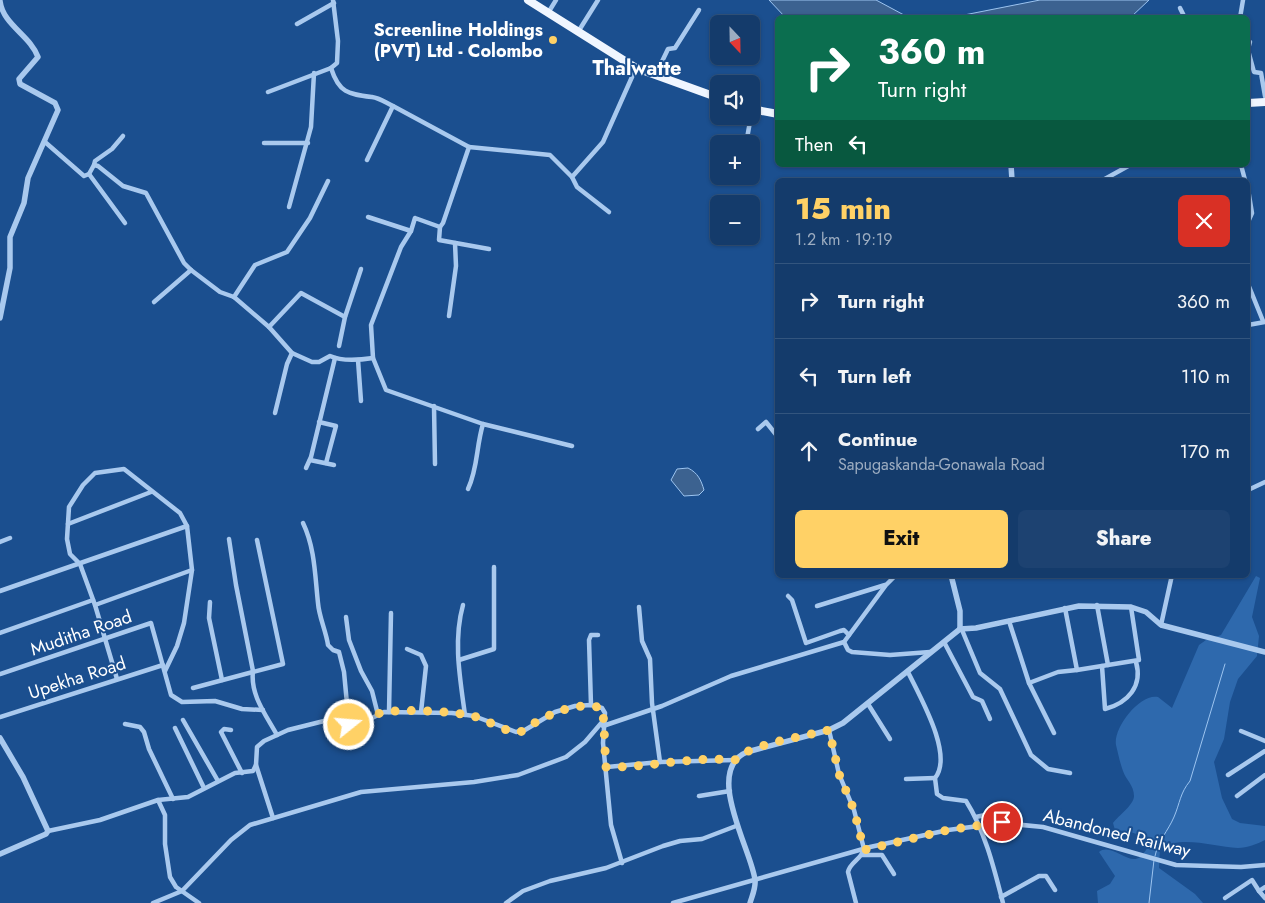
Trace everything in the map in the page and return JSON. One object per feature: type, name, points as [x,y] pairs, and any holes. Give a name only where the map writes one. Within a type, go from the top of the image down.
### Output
[{"type":"main road","points":[[528,0],[636,68],[710,95]]},
{"type":"main road","points":[[1250,103],[1265,102]]},
{"type":"main road","points":[[760,113],[775,114]]},
{"type":"street","points":[[548,13],[556,0]]},
{"type":"street","points":[[578,32],[598,0]]},
{"type":"street","points":[[1240,15],[1243,0]]},
{"type":"street","points":[[0,2],[6,18],[31,44],[38,57],[19,79],[20,84],[58,105],[56,116],[28,178],[24,202],[10,237],[10,268],[0,318]]},
{"type":"street","points":[[268,92],[287,86],[314,73],[332,68],[337,62],[339,55],[333,2],[297,24]]},
{"type":"street","points":[[1180,8],[1184,15]]},
{"type":"street","points":[[655,76],[668,49],[675,48],[699,10]]},
{"type":"street","points":[[1250,57],[1254,72],[1263,75],[1265,96]]},
{"type":"street","points":[[332,68],[335,80],[349,93],[380,99],[469,147],[550,155],[572,177],[577,187],[609,212]]},
{"type":"street","points":[[572,177],[603,142],[636,68]]},
{"type":"street","points":[[290,207],[308,143],[311,126],[314,73]]},
{"type":"street","points":[[367,160],[394,106]]},
{"type":"street","points":[[45,142],[84,176],[89,174],[95,161],[112,149],[123,136]]},
{"type":"street","points":[[264,144],[308,143]]},
{"type":"street","points":[[469,147],[440,227],[438,240],[489,249]]},
{"type":"street","points":[[94,165],[123,186],[146,193],[184,263],[190,270],[220,292],[234,296],[270,327],[292,353],[312,362],[319,362],[330,356],[358,360],[373,358]]},
{"type":"street","points":[[1107,178],[1126,167]]},
{"type":"street","points":[[89,174],[125,223]]},
{"type":"street","points":[[234,296],[255,265],[287,252],[310,218],[328,181]]},
{"type":"street","points":[[1250,202],[1252,214],[1250,218]]},
{"type":"street","points":[[368,217],[411,231]]},
{"type":"street","points":[[440,227],[414,218],[411,231],[401,247],[371,325],[373,358],[386,390],[398,396],[434,406],[483,424],[572,446]]},
{"type":"street","points":[[449,316],[456,266],[455,243]]},
{"type":"street","points":[[339,346],[344,317],[361,269]]},
{"type":"street","points":[[154,302],[190,270]]},
{"type":"street","points":[[1250,289],[1264,322],[1250,325]]},
{"type":"street","points":[[270,327],[301,292],[344,317]]},
{"type":"street","points":[[275,413],[287,364],[292,353]]},
{"type":"street","points":[[306,468],[310,460],[335,358]]},
{"type":"street","points":[[358,360],[361,401]]},
{"type":"street","points":[[434,406],[434,464]]},
{"type":"street","points":[[319,422],[336,426],[326,463]]},
{"type":"street","points":[[758,428],[766,422],[775,433]]},
{"type":"street","points":[[468,489],[476,472],[479,438],[483,424]]},
{"type":"street","points":[[310,460],[334,465]]},
{"type":"street","points":[[118,679],[94,602],[80,564],[70,554],[67,539],[69,507],[83,485],[95,473],[124,469],[180,513],[187,526],[192,570],[184,623],[165,671]]},
{"type":"street","points":[[1250,489],[1265,482]]},
{"type":"street","points":[[68,524],[151,492]]},
{"type":"street","points":[[303,523],[308,534],[318,588],[318,603],[328,645],[332,650],[339,652],[344,672],[349,725]]},
{"type":"street","points":[[0,591],[187,526]]},
{"type":"street","points":[[0,542],[10,538]]},
{"type":"street","points":[[230,539],[236,585],[253,672],[252,682],[263,710],[277,735]]},
{"type":"street","points":[[193,688],[283,664],[258,540]]},
{"type":"street","points":[[459,660],[494,649],[494,568]]},
{"type":"street","points":[[0,633],[192,570]]},
{"type":"street","points":[[153,903],[182,892],[230,840],[250,825],[361,792],[474,782],[518,776],[566,756],[585,742],[603,724],[653,709],[731,676],[844,642],[893,578]]},
{"type":"street","points":[[952,578],[959,604],[961,629],[980,673],[1000,689],[1031,755],[1048,769],[1070,773]]},
{"type":"street","points":[[1161,625],[1168,604],[1172,578]]},
{"type":"street","points":[[817,606],[886,585]]},
{"type":"street","points":[[788,596],[792,600],[806,643],[844,630],[849,635]]},
{"type":"street","points":[[210,602],[210,626],[222,680]]},
{"type":"street","points":[[463,605],[459,620],[459,660],[465,715]]},
{"type":"street","points":[[750,903],[755,881],[736,826],[730,791],[731,770],[735,760],[742,754],[759,748],[829,730],[848,721],[930,652],[961,629],[1009,621],[1065,608],[1097,605],[1131,607],[1144,611],[1161,625],[1265,652]]},
{"type":"street","points":[[1097,605],[1108,665]]},
{"type":"street","points":[[638,607],[642,641],[650,659],[653,709],[660,762]]},
{"type":"street","points":[[1029,683],[1058,672],[1140,660],[1131,607]]},
{"type":"street","points":[[1065,608],[1076,670]]},
{"type":"street","points":[[389,712],[391,613]]},
{"type":"street","points":[[346,617],[349,640],[361,671],[372,691],[378,715]]},
{"type":"street","points":[[1009,621],[1029,683],[1054,733]]},
{"type":"street","name":"Muditha Road","points":[[0,674],[151,623],[171,695],[182,702],[214,701],[242,709],[263,710]]},
{"type":"street","points":[[591,705],[589,640],[591,635],[598,635]]},
{"type":"street","points":[[844,642],[848,650],[852,652],[890,655],[930,652]]},
{"type":"street","points":[[944,642],[973,697],[982,701],[990,719]]},
{"type":"street","points":[[407,649],[421,655],[426,666],[421,712]]},
{"type":"street","points":[[1102,666],[1105,709],[1122,704],[1131,695],[1136,685],[1138,670],[1136,662]]},
{"type":"street","name":"Upekha Road","points":[[0,717],[163,665]]},
{"type":"street","points":[[906,779],[935,778],[940,773],[942,763],[934,729],[908,672]]},
{"type":"street","points":[[868,704],[890,739]]},
{"type":"street","points":[[273,818],[256,765],[257,747],[264,741],[288,730],[324,721],[349,725],[362,723],[389,712],[421,712],[465,715],[482,719],[516,732],[525,730],[555,712],[575,706],[591,705],[602,708],[605,714],[603,724],[606,786],[611,825],[622,863]]},
{"type":"street","points":[[183,720],[218,781]]},
{"type":"street","points":[[125,724],[140,728],[144,732],[149,749],[173,799]]},
{"type":"street","points":[[175,728],[204,788]]},
{"type":"street","points":[[231,730],[221,732],[242,773]]},
{"type":"street","points":[[829,730],[839,774],[854,810],[864,850],[862,855],[849,868],[848,872],[856,903]]},
{"type":"street","points":[[1241,731],[1265,740]]},
{"type":"street","points":[[0,738],[22,777],[48,831]]},
{"type":"street","points":[[1228,775],[1265,751]]},
{"type":"street","points":[[606,767],[660,762],[735,760]]},
{"type":"street","points":[[0,854],[48,831],[100,820],[158,800],[195,795],[218,781],[253,771],[256,765]]},
{"type":"street","points":[[1237,796],[1265,775]]},
{"type":"street","points":[[935,778],[937,794],[943,798],[966,801],[976,817],[1002,900],[1039,876],[1046,876],[1055,890]]},
{"type":"street","points":[[699,796],[730,791]]},
{"type":"street","points":[[158,800],[165,815],[165,844],[170,877],[182,892],[199,903]]},
{"type":"street","points":[[976,817],[1003,811]]},
{"type":"street","name":"Abandoned Railway","points":[[673,903],[864,850],[979,825],[1020,823],[1067,834],[1165,863],[1203,867],[1265,865]]},
{"type":"street","points":[[506,903],[523,891],[550,881],[584,875],[622,863],[663,846],[680,841],[702,839],[736,826]]},
{"type":"street","points":[[862,855],[882,855],[894,874]]},
{"type":"street","points":[[1226,898],[1252,880],[1265,898]]},
{"type":"street","points":[[1259,891],[1265,887]]},
{"type":"shaded area","points":[[769,0],[876,0],[904,15],[783,15]]},
{"type":"shaded area","points":[[1040,0],[1149,0],[1133,15],[964,15]]},
{"type":"shaded area","points":[[688,468],[699,477],[702,483],[704,490],[699,495],[684,496],[671,480],[677,469]]},
{"type":"shaded area","points":[[1256,576],[1260,578],[1252,617],[1259,636],[1257,656],[1238,679],[1230,702],[1224,739],[1214,762],[1222,798],[1232,819],[1240,823],[1265,826],[1265,840],[1252,846],[1241,848],[1179,842],[1160,848],[1159,868],[1195,894],[1203,903],[1098,903],[1097,891],[1110,884],[1115,876],[1099,852],[1109,850],[1131,859],[1136,859],[1141,856],[1150,844],[1139,835],[1115,830],[1113,823],[1129,807],[1134,796],[1133,789],[1123,771],[1116,745],[1116,738],[1123,721],[1143,700],[1151,697],[1158,697],[1172,708],[1199,645],[1206,640],[1221,635]]},
{"type":"waterway","points":[[1155,856],[1158,846],[1174,817],[1182,794],[1190,781],[1225,664]]},
{"type":"waterway","points":[[1149,903],[1154,860]]},
{"type":"place","name":"Screenline Holdings (PVT) Ltd - Colombo","points":[[553,40]]},
{"type":"district","name":"Thalwatte","points":[[637,68]]},
{"type":"route","points":[[349,725],[362,723],[384,712],[452,713],[474,716],[516,732],[525,730],[555,712],[575,706],[591,705],[602,708],[605,714],[603,721],[603,743],[606,767],[660,762],[735,760],[742,754],[759,748],[829,730],[839,774],[854,810],[864,850],[870,847],[948,830],[1002,822]]}]
